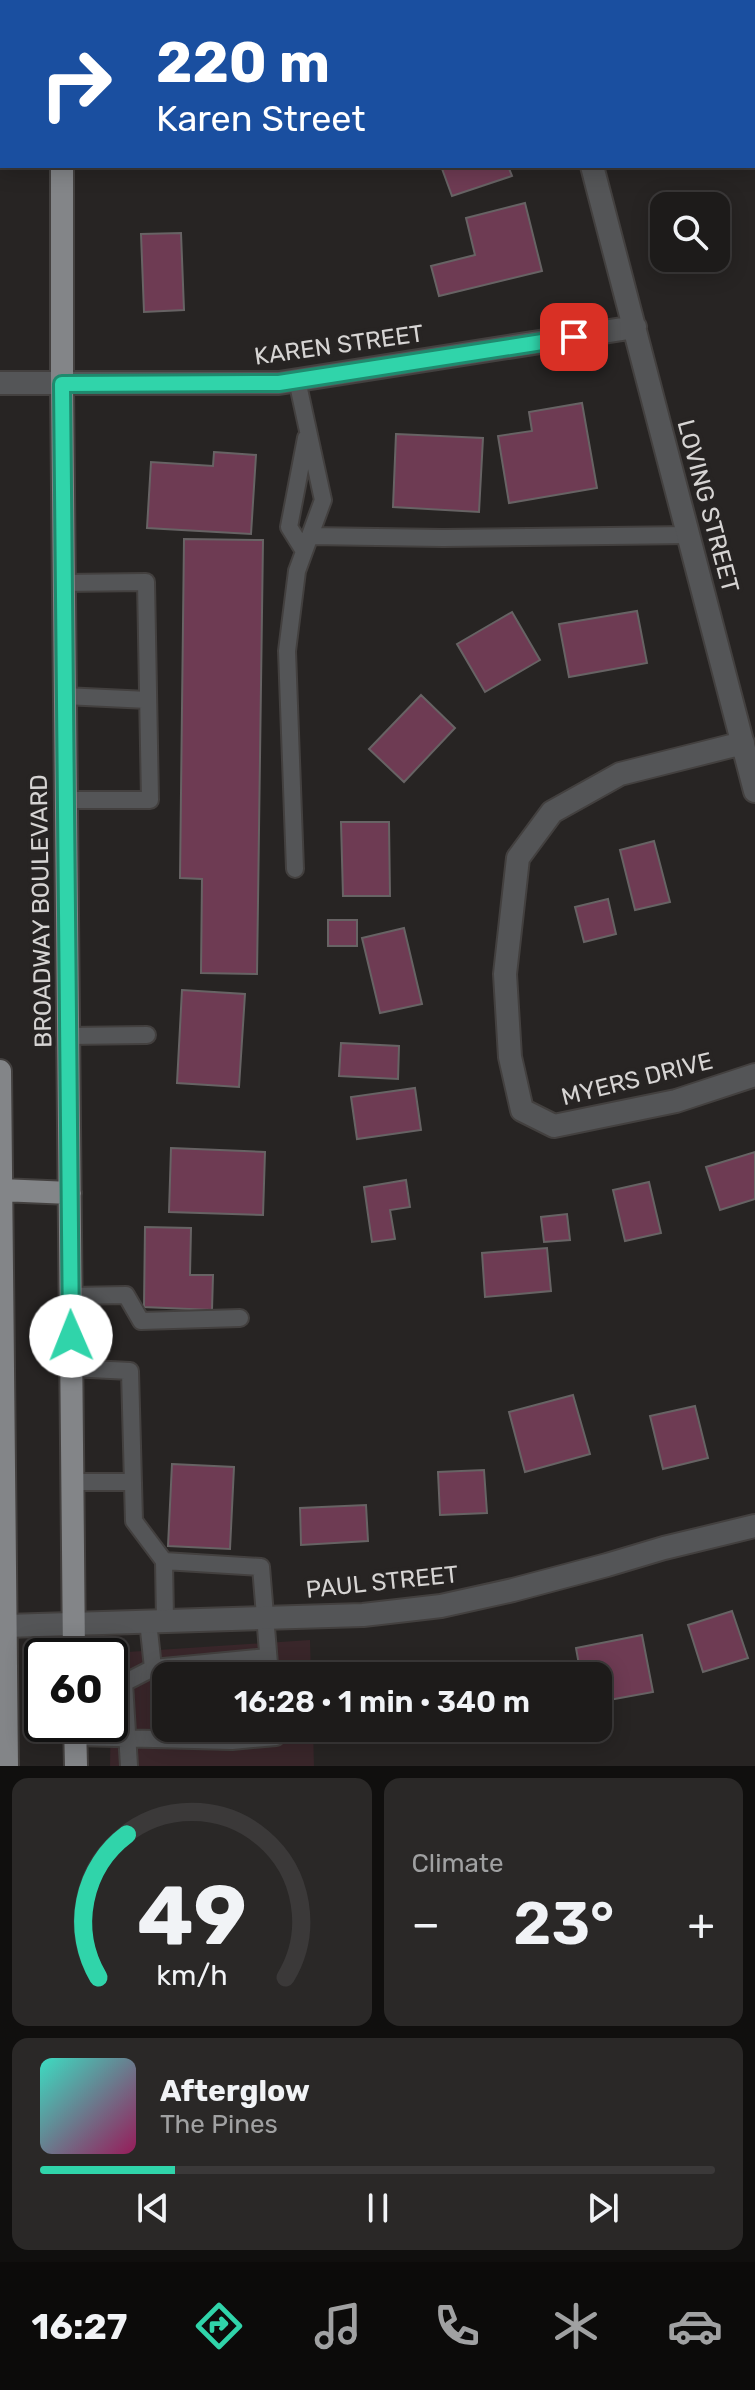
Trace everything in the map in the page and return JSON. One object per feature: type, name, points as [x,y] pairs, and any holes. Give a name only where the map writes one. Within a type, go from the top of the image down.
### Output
[{"type":"main road","name":"BROADWAY BOULEVARD","points":[[62,168],[74,1638]]},
{"type":"main road","points":[[0,1071],[3,1710],[7,1766]]},
{"type":"main road","points":[[1,1190],[70,1193]]},
{"type":"main road","points":[[76,1742],[76,1766]]},
{"type":"street","name":"LOVING STREET","points":[[593,168],[755,791]]},
{"type":"street","name":"KAREN STREET","points":[[0,383],[279,383],[635,327]]},
{"type":"street","name":"MYERS DRIVE","points":[[743,743],[620,774],[552,812],[518,858],[505,974],[510,1057],[522,1110],[554,1126],[676,1101],[755,1075]]},
{"type":"street","name":"PAUL STREET","points":[[3,1625],[363,1615],[441,1606],[755,1526]]},
{"type":"lane","points":[[295,869],[287,651],[297,571],[323,500],[297,380]]},
{"type":"lane","points":[[308,429],[289,527],[307,544],[443,538],[689,535]]},
{"type":"lane","points":[[63,583],[146,582],[150,800],[65,800]]},
{"type":"lane","points":[[64,696],[148,700]]},
{"type":"lane","points":[[68,1036],[147,1035]]},
{"type":"lane","points":[[71,1296],[126,1295],[141,1321],[240,1318]]},
{"type":"lane","points":[[71,1368],[130,1371],[134,1521],[164,1561],[154,1662]]},
{"type":"lane","points":[[72,1482],[133,1482]]},
{"type":"lane","points":[[164,1561],[261,1567],[269,1662]]},
{"type":"lane","points":[[216,1662],[268,1657]]},
{"type":"lane","points":[[128,1681],[152,1669]]},
{"type":"lane","points":[[128,1738],[152,1739]]},
{"type":"lane","points":[[126,1742],[129,1766]]},
{"type":"shaded area","points":[[310,1640],[311,1662],[152,1662],[152,1742],[313,1742],[314,1766],[110,1766],[110,1742],[128,1742],[128,1652]]},
{"type":"building","points":[[442,168],[509,168],[512,176],[452,196]]},
{"type":"building","points":[[525,203],[542,271],[439,296],[431,266],[475,255],[466,218]]},
{"type":"building","points":[[181,233],[184,310],[144,312],[141,234]]},
{"type":"building","points":[[582,403],[597,488],[509,503],[498,436],[532,431],[529,412]]},
{"type":"building","points":[[396,434],[483,438],[479,512],[393,507]]},
{"type":"building","points":[[214,452],[256,455],[251,534],[147,528],[151,462],[213,466]]},
{"type":"building","points":[[184,539],[263,540],[257,974],[201,973],[202,879],[180,878]]},
{"type":"building","points":[[637,611],[647,663],[569,677],[559,624]]},
{"type":"building","points":[[512,612],[540,660],[485,692],[457,644]]},
{"type":"building","points":[[421,695],[455,728],[404,782],[369,749]]},
{"type":"building","points":[[341,822],[389,822],[390,896],[343,896]]},
{"type":"building","points":[[654,841],[670,902],[635,910],[620,850]]},
{"type":"building","points":[[608,899],[616,934],[584,942],[575,907]]},
{"type":"building","points":[[328,920],[357,920],[357,946],[328,946]]},
{"type":"building","points":[[404,928],[422,1004],[380,1013],[362,938]]},
{"type":"building","points":[[182,990],[245,994],[239,1087],[177,1083]]},
{"type":"building","points":[[341,1043],[399,1046],[398,1079],[339,1076]]},
{"type":"building","points":[[415,1088],[421,1130],[357,1139],[351,1097]]},
{"type":"building","points":[[171,1148],[265,1152],[263,1215],[169,1212]]},
{"type":"building","points":[[755,1152],[755,1199],[720,1210],[706,1167]]},
{"type":"building","points":[[406,1180],[410,1207],[390,1210],[395,1239],[372,1242],[364,1187]]},
{"type":"building","points":[[649,1182],[661,1233],[625,1241],[613,1190]]},
{"type":"building","points":[[567,1214],[570,1240],[544,1242],[541,1217]]},
{"type":"building","points":[[145,1227],[191,1228],[190,1275],[213,1275],[212,1310],[144,1307]]},
{"type":"building","points":[[547,1248],[551,1291],[485,1297],[482,1253]]},
{"type":"building","points":[[573,1395],[590,1454],[525,1472],[509,1412]]},
{"type":"building","points":[[695,1406],[708,1458],[663,1469],[650,1416]]},
{"type":"building","points":[[172,1464],[234,1467],[230,1549],[168,1546]]},
{"type":"building","points":[[484,1470],[487,1513],[440,1515],[438,1472]]},
{"type":"building","points":[[366,1505],[368,1541],[301,1545],[300,1508]]},
{"type":"building","points":[[732,1611],[748,1658],[703,1672],[688,1625]]},
{"type":"building","points":[[642,1635],[653,1692],[612,1699],[612,1662],[578,1662],[576,1648]]},
{"type":"route","points":[[71,1336],[62,384],[279,383],[574,337]]}]
